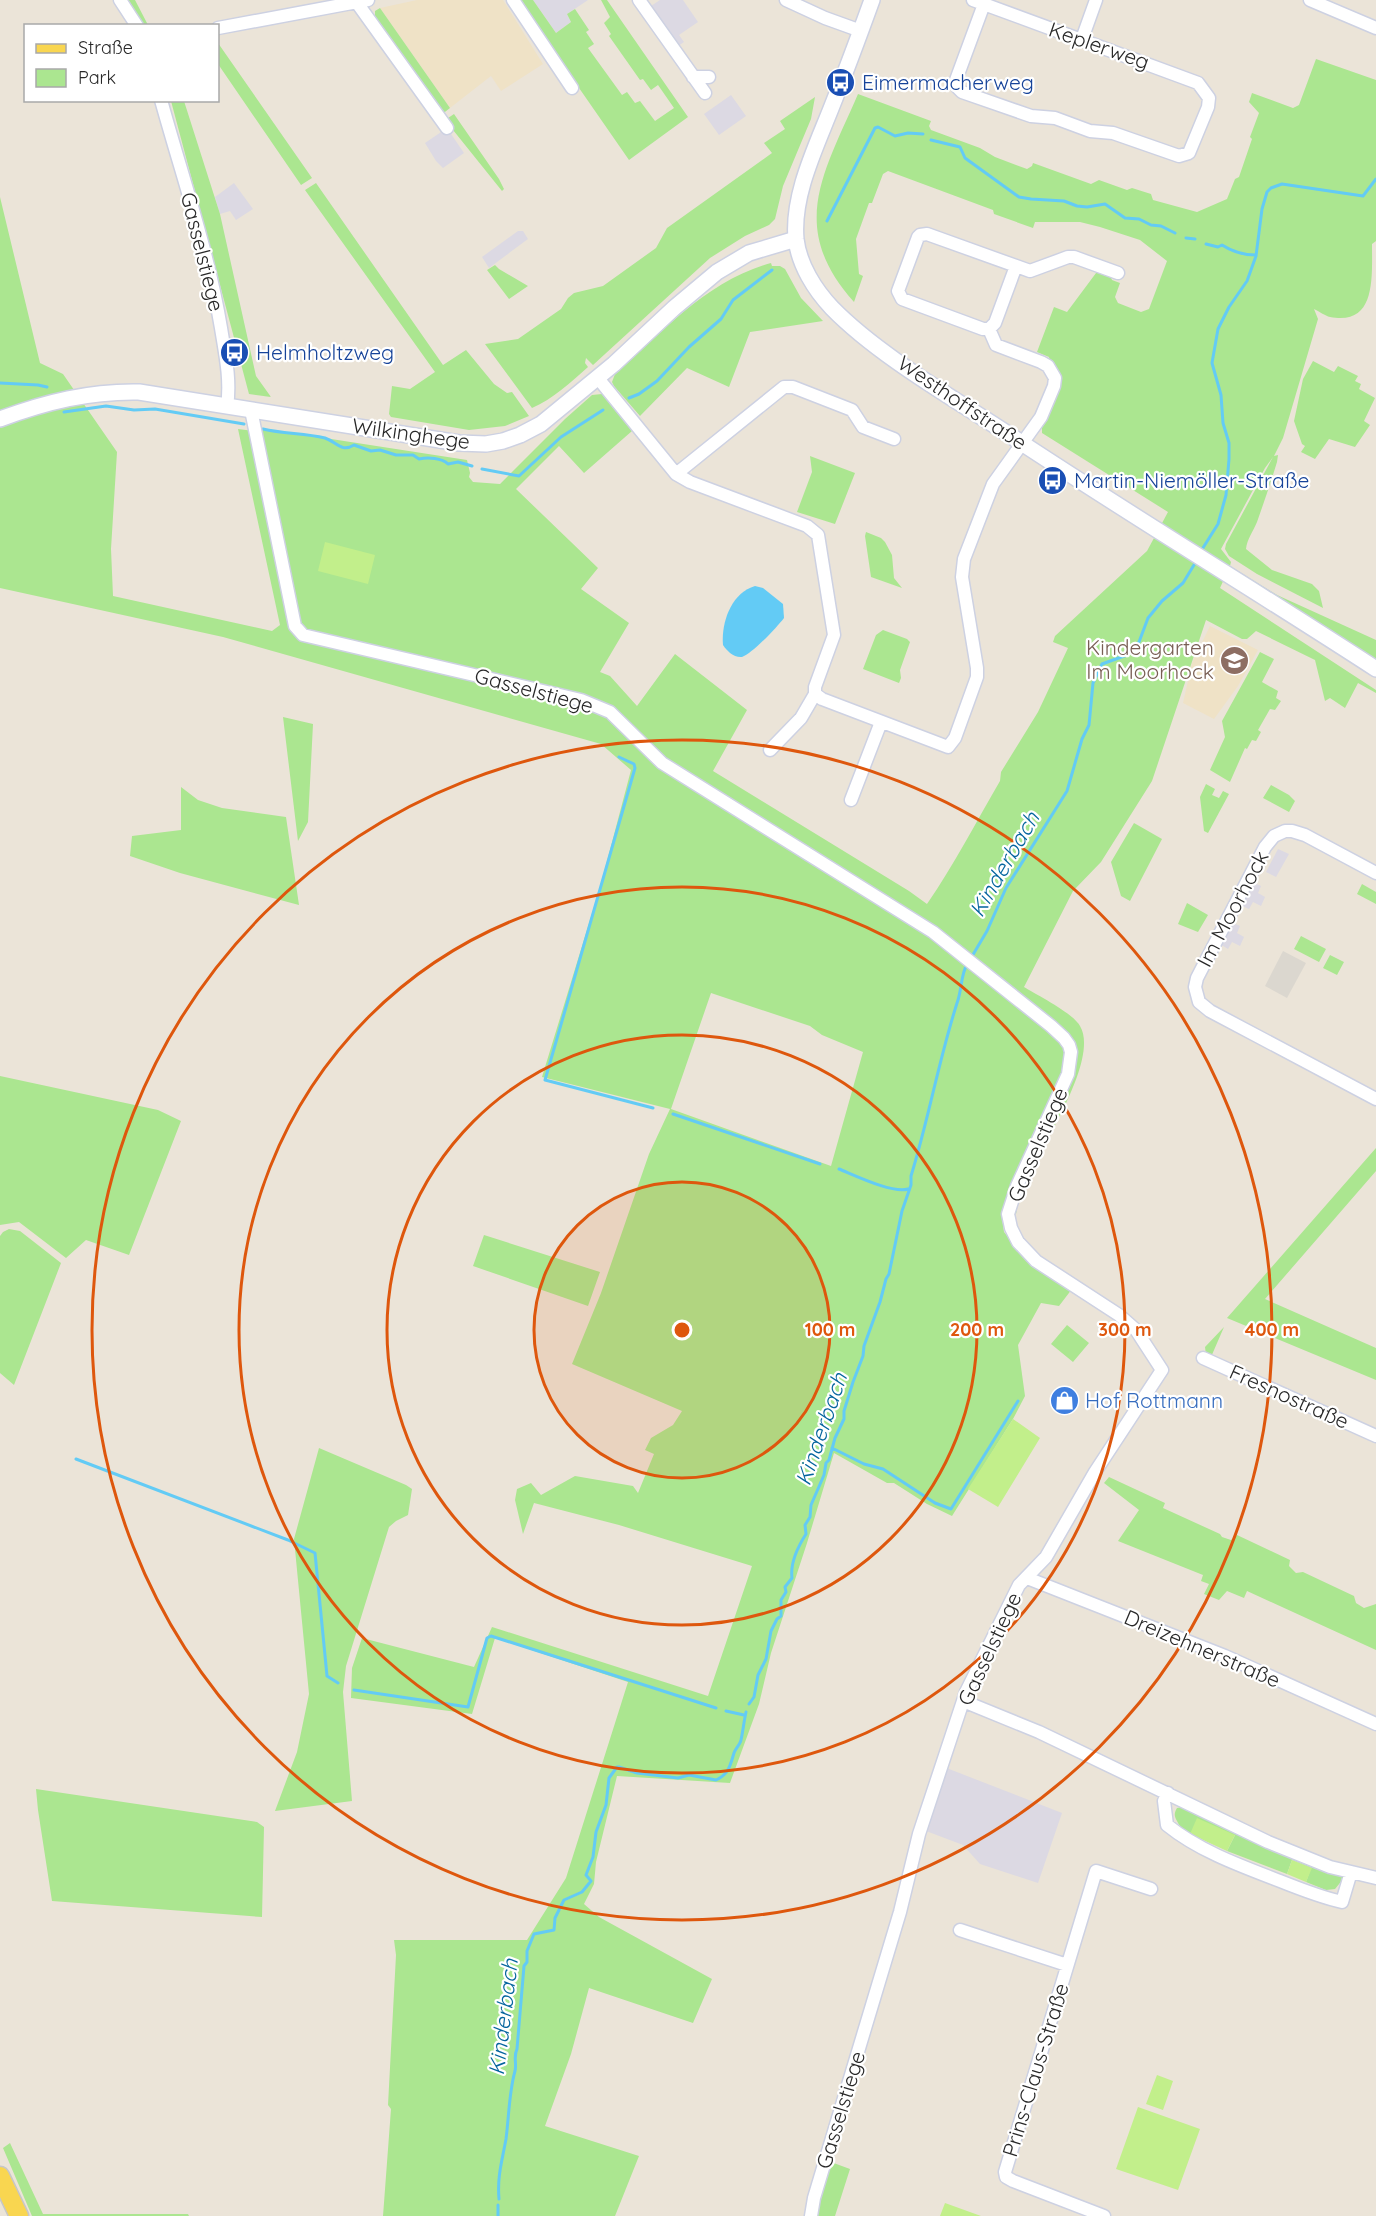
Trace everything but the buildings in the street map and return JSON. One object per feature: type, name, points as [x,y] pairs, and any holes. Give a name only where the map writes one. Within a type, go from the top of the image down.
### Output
[{"type":"main road","points":[[0,2176],[19,2216]]},
{"type":"street","points":[[120,0],[136,24]]},
{"type":"street","points":[[513,0],[572,88]]},
{"type":"street","points":[[639,0],[705,93]]},
{"type":"street","points":[[786,0],[814,14],[861,31]]},
{"type":"street","name":"Westhoffstraße","points":[[872,0],[805,180],[799,202],[796,239],[810,280],[822,297],[839,315],[890,356],[1091,490],[1181,544],[1376,669]]},
{"type":"street","points":[[1082,39],[1096,0]]},
{"type":"street","points":[[1310,0],[1376,28]]},
{"type":"street","points":[[219,28],[360,1],[447,128]]},
{"type":"street","name":"Keplerweg","points":[[979,2],[1198,83],[1209,98],[1208,107],[1189,153],[1179,156],[1113,133],[1090,131],[1055,118],[1031,116],[962,92],[957,87],[956,80],[979,2]]},
{"type":"street","points":[[693,77],[709,78]]},
{"type":"street","name":"Gasselstiege","points":[[162,102],[210,273],[226,359],[227,406]]},
{"type":"street","points":[[1016,266],[995,324],[989,329],[983,329],[906,302],[899,296],[898,291],[920,234],[927,234],[1030,271],[1068,257],[1074,257],[1118,273]]},
{"type":"street","name":"Wilkinghege","points":[[0,419],[59,399],[109,392],[139,392],[459,443],[486,444],[508,440],[541,424],[717,272],[749,253],[796,239]]},
{"type":"street","points":[[815,694],[822,699],[942,746],[948,747],[952,744],[977,677],[962,577],[964,559],[993,484],[1041,417],[1054,386],[1054,378],[1048,366],[996,345],[989,329]]},
{"type":"street","points":[[597,377],[676,474],[690,482],[807,526],[818,536],[834,635],[815,687],[815,694],[801,718],[770,750]]},
{"type":"street","points":[[676,474],[784,387],[793,387],[852,410],[863,427],[894,439]]},
{"type":"street","name":"Gasselstiege","points":[[251,410],[295,626],[303,635],[581,700],[610,712],[662,763],[933,932],[1052,1026],[1070,1046],[1068,1074],[1017,1186],[1008,1214],[1018,1242],[1036,1261],[1119,1315],[1136,1330],[1162,1370],[1095,1472],[1046,1557],[1019,1585],[963,1701],[919,1834],[900,1912],[814,2198],[811,2216]]},
{"type":"street","points":[[851,800],[881,722]]},
{"type":"street","name":"Im Moorhock","points":[[1376,873],[1305,835],[1285,831],[1274,836],[1265,847],[1200,970],[1196,987],[1199,1002],[1209,1011],[1376,1099]]},
{"type":"street","name":"Fresnostraße","points":[[1203,1358],[1376,1436]]},
{"type":"street","name":"Dreizehnerstraße","points":[[1026,1578],[1225,1656],[1376,1724]]},
{"type":"street","points":[[963,1701],[1040,1732],[1268,1842],[1330,1867],[1376,1878]]},
{"type":"street","points":[[1168,1793],[1164,1801],[1167,1826],[1197,1845],[1255,1871],[1324,1898],[1342,1902],[1351,1872]]},
{"type":"street","name":"Prins-Claus-Straße","points":[[1104,2216],[1013,2181],[1005,2174],[1096,1871],[1151,1889]]},
{"type":"street","name":"Prins-Claus-Straße","points":[[960,1930],[1067,1965]]},
{"type":"shaded area","points":[[417,0],[503,0],[543,64],[501,91],[491,76],[450,108],[380,8]]},
{"type":"shaded area","points":[[533,0],[588,0],[567,14],[571,22],[556,33]]},
{"type":"shaded area","points":[[660,0],[683,0],[698,22],[679,35],[684,42],[675,48],[648,8]]},
{"type":"shaded area","points":[[731,95],[746,116],[719,135],[704,114]]},
{"type":"shaded area","points":[[447,128],[464,153],[443,168],[425,143]]},
{"type":"shaded area","points":[[234,183],[253,209],[236,220],[230,211],[220,214],[215,197]]},
{"type":"shaded area","points":[[518,231],[523,231],[528,239],[489,268],[482,257]]},
{"type":"shaded area","points":[[1210,626],[1258,650],[1238,686],[1214,719],[1183,703],[1192,663]]},
{"type":"shaded area","points":[[1278,849],[1289,854],[1276,877],[1266,872]]},
{"type":"shaded area","points":[[1252,882],[1261,886],[1258,893],[1265,897],[1261,906],[1253,902],[1249,909],[1240,905]]},
{"type":"shaded area","points":[[1231,922],[1240,926],[1237,933],[1244,937],[1240,946],[1232,942],[1228,949],[1220,944]]},
{"type":"shaded area","points":[[1283,951],[1306,963],[1287,998],[1265,986]]},
{"type":"shaded area","points":[[944,1767],[1062,1813],[1038,1883],[980,1864],[963,1845],[926,1831]]},
{"type":"green space","points":[[125,0],[135,0],[147,24],[141,24]]},
{"type":"green space","points":[[518,0],[533,0],[556,33],[571,22],[567,14],[575,9],[589,30],[586,32],[594,44],[588,48],[622,95],[627,92],[635,103],[640,101],[655,121],[674,108],[658,85],[651,90],[643,79],[640,80],[609,36],[611,34],[604,23],[610,17],[601,0],[607,0],[688,117],[629,160]]},
{"type":"green space","points":[[380,8],[450,108],[441,115],[375,19],[375,11]]},
{"type":"green space","points":[[219,44],[312,178],[301,185],[219,65]]},
{"type":"green space","points":[[1316,59],[1376,80],[1376,241],[1372,244],[1371,285],[1368,297],[1364,307],[1356,314],[1345,318],[1328,316],[1314,309],[1318,319],[1283,438],[1274,456],[1278,455],[1275,470],[1246,549],[1272,570],[1312,584],[1319,591],[1323,608],[1257,574],[1229,556],[1225,549],[1273,457],[1221,549],[1231,562],[1230,566],[1277,595],[1376,640],[1376,663],[1229,568],[1220,588],[1376,690],[1376,693],[1358,683],[1345,708],[1330,698],[1325,701],[1315,660],[1256,631],[1247,639],[1242,639],[1206,620],[1152,781],[1101,862],[1073,891],[1024,987],[1063,1010],[1076,1021],[1080,1026],[1084,1041],[1082,1060],[1066,1104],[1024,1182],[1016,1214],[1002,1217],[1004,1232],[1024,1257],[1072,1289],[1059,1306],[1041,1303],[1018,1345],[1025,1396],[952,1516],[834,1453],[771,1653],[759,1704],[730,1783],[617,1776],[596,1862],[594,1884],[584,1904],[599,1917],[712,1979],[693,2023],[589,1988],[571,2054],[545,2126],[639,2156],[615,2216],[383,2216],[391,2109],[388,2105],[396,1955],[394,1940],[527,1940],[566,1878],[628,1682],[495,1638],[472,1714],[351,1698],[352,1668],[362,1638],[474,1667],[492,1627],[708,1696],[752,1566],[619,1525],[534,1503],[523,1534],[515,1500],[517,1489],[531,1483],[541,1495],[575,1476],[633,1486],[638,1493],[654,1454],[645,1450],[651,1438],[673,1425],[682,1411],[572,1364],[601,1293],[649,1154],[670,1109],[542,1077],[601,884],[631,770],[601,744],[223,637],[0,588],[0,197],[40,363],[63,374],[117,452],[111,549],[113,596],[272,631],[280,625],[238,429],[261,432],[260,428],[467,460],[469,477],[473,482],[500,484],[592,395],[602,394],[632,431],[584,473],[559,446],[516,489],[598,568],[581,589],[629,623],[600,672],[610,676],[637,706],[675,654],[747,710],[713,771],[927,904],[965,843],[1000,781],[1001,772],[1038,712],[1068,648],[1053,642],[1055,636],[1147,551],[1168,512],[1042,433],[1042,427],[1056,395],[1049,357],[1037,352],[1054,307],[1067,312],[1099,269],[1109,273],[1112,280],[1120,283],[1115,297],[1118,303],[1141,312],[1149,309],[1167,261],[1140,240],[1100,227],[1080,222],[1035,222],[1033,228],[994,214],[993,210],[888,171],[883,174],[872,203],[869,203],[856,239],[859,274],[863,276],[854,302],[834,275],[822,249],[817,224],[818,200],[824,175],[858,94],[931,121],[929,126],[931,130],[1027,169],[1033,163],[1091,184],[1099,180],[1127,190],[1132,188],[1151,194],[1153,200],[1197,212],[1227,199],[1235,179],[1239,177],[1259,113],[1249,102],[1252,93],[1293,108],[1299,105]],"holes":[[[711,993],[810,1026],[822,1035],[863,1052],[831,1166],[671,1109]]]},
{"type":"green space","points":[[815,97],[811,119],[783,186],[775,219],[769,225],[745,236],[710,258],[593,365],[586,358],[585,363],[588,367],[554,395],[532,408],[485,344],[518,339],[561,309],[574,293],[603,286],[656,248],[667,228],[772,153],[764,143],[785,129],[780,121]]},
{"type":"green space","points":[[171,102],[184,102],[220,214],[256,376],[271,397],[249,394]]},
{"type":"green space","points":[[454,114],[499,179],[504,189],[502,191],[445,120]]},
{"type":"green space","points":[[316,183],[443,365],[466,350],[494,384],[507,393],[512,392],[529,416],[505,426],[469,430],[391,417],[389,414],[392,386],[410,389],[435,372],[305,190]]},
{"type":"green space","points":[[771,263],[772,266],[785,269],[801,298],[823,321],[750,332],[729,387],[687,368],[640,416],[614,386],[612,382],[615,374],[668,325],[706,295],[748,271]]},
{"type":"green space","points":[[495,265],[528,286],[509,299],[487,270]]},
{"type":"green space","points":[[1313,361],[1334,372],[1338,366],[1358,376],[1355,381],[1361,384],[1359,389],[1375,398],[1364,421],[1370,425],[1355,447],[1329,439],[1315,459],[1301,452],[1305,446],[1302,444],[1294,421],[1303,379]]},
{"type":"green space","points":[[810,456],[855,473],[835,524],[797,512],[812,472]]},
{"type":"green space","points":[[866,532],[885,542],[892,555],[894,578],[902,588],[871,577]]},
{"type":"green space","points":[[325,542],[375,555],[368,584],[318,571]]},
{"type":"green space","points":[[883,630],[910,642],[900,670],[899,683],[863,669],[876,635]]},
{"type":"green space","points":[[1260,652],[1274,659],[1262,682],[1278,691],[1276,698],[1281,701],[1275,710],[1270,709],[1258,730],[1261,732],[1256,741],[1252,740],[1247,749],[1245,748],[1230,782],[1210,770],[1225,737],[1222,721]]},
{"type":"green space","points":[[283,717],[313,724],[308,822],[298,841]]},
{"type":"green space","points":[[1206,784],[1215,789],[1212,795],[1219,798],[1223,791],[1229,794],[1208,833],[1204,831],[1200,797]]},
{"type":"green space","points":[[1271,785],[1295,801],[1289,812],[1263,798]]},
{"type":"green space","points":[[181,787],[198,800],[222,808],[286,817],[299,905],[180,873],[130,856],[132,836],[181,830]]},
{"type":"green space","points":[[1134,823],[1162,839],[1130,901],[1121,896],[1111,862]]},
{"type":"green space","points":[[1362,884],[1376,892],[1376,904],[1357,894]]},
{"type":"green space","points":[[1187,903],[1208,915],[1198,932],[1178,924]]},
{"type":"green space","points":[[1301,936],[1326,949],[1319,962],[1294,949]]},
{"type":"green space","points":[[1330,955],[1344,962],[1337,975],[1323,968]]},
{"type":"green space","points":[[0,1076],[158,1110],[181,1121],[129,1255],[86,1240],[66,1258],[19,1222],[0,1225]]},
{"type":"green space","points":[[1376,1148],[1376,1171],[1265,1299],[1376,1348],[1376,1380],[1227,1318]]},
{"type":"green space","points":[[9,1229],[20,1231],[61,1263],[14,1385],[0,1373],[0,1236]]},
{"type":"green space","points":[[484,1235],[600,1272],[588,1306],[473,1266]]},
{"type":"green space","points":[[1067,1325],[1089,1343],[1073,1362],[1051,1344]]},
{"type":"green space","points":[[1224,1327],[1211,1357],[1206,1355],[1205,1347]]},
{"type":"green space","points":[[1013,1419],[1040,1438],[998,1507],[968,1489]]},
{"type":"green space","points":[[319,1448],[412,1489],[408,1515],[389,1527],[346,1666],[343,1692],[352,1801],[275,1811],[297,1752],[309,1694],[294,1539]]},
{"type":"green space","points":[[1109,1477],[1165,1503],[1163,1508],[1220,1534],[1222,1537],[1231,1540],[1237,1535],[1290,1560],[1289,1566],[1296,1573],[1303,1572],[1354,1596],[1356,1603],[1364,1608],[1376,1604],[1376,1650],[1247,1591],[1244,1598],[1227,1591],[1219,1600],[1204,1594],[1209,1584],[1201,1581],[1203,1575],[1118,1541],[1139,1510],[1104,1483]]},
{"type":"green space","points":[[36,1789],[257,1822],[264,1827],[262,1917],[52,1901]]},
{"type":"green space","points":[[1183,1807],[1343,1874],[1344,1878],[1335,1889],[1326,1890],[1306,1882],[1311,1868],[1292,1860],[1287,1874],[1227,1851],[1235,1835],[1211,1836],[1187,1832],[1175,1816],[1177,1808]]},
{"type":"green space","points":[[1197,1818],[1235,1835],[1227,1851],[1190,1834]]},
{"type":"green space","points":[[1292,1860],[1312,1868],[1306,1882],[1287,1874]]},
{"type":"green space","points":[[1157,2075],[1173,2081],[1163,2110],[1146,2104]]},
{"type":"green space","points":[[1138,2107],[1200,2129],[1178,2190],[1116,2169]]},
{"type":"green space","points":[[10,2143],[43,2214],[188,2214],[189,2216],[32,2216],[3,2148]]},
{"type":"green space","points":[[831,2162],[850,2169],[835,2216],[816,2216],[819,2195]]},
{"type":"green space","points":[[945,2203],[981,2216],[940,2216]]},
{"type":"water","points":[[755,586],[763,588],[783,604],[784,618],[752,651],[742,657],[736,656],[723,645],[726,619],[729,610],[740,595]]},
{"type":"waterway","points":[[827,221],[875,128],[878,127],[895,136],[908,133],[923,134]]},
{"type":"waterway","points":[[931,140],[960,147],[965,158],[1019,197],[1064,201],[1087,207],[1105,204],[1125,218],[1139,219],[1175,233]]},
{"type":"waterway","name":"Kinderbach","points":[[1201,551],[1218,524],[1226,495],[1229,459],[1229,443],[1223,423],[1221,395],[1212,363],[1218,329],[1229,307],[1247,281],[1256,256],[1262,209],[1267,192],[1282,184],[1363,196],[1376,179]]},
{"type":"waterway","points":[[1186,238],[1195,239]]},
{"type":"waterway","points":[[1206,244],[1218,247],[1222,245],[1238,253],[1256,255]]},
{"type":"waterway","points":[[629,398],[657,381],[689,347],[721,319],[733,300],[772,270]]},
{"type":"waterway","points":[[0,383],[47,387]]},
{"type":"waterway","points":[[64,412],[106,406],[134,410],[155,409],[244,424]]},
{"type":"waterway","points":[[482,469],[519,476],[561,437],[603,410]]},
{"type":"waterway","points":[[263,429],[325,438],[346,448],[354,445],[371,451],[380,450],[396,455],[413,455],[419,459],[435,458],[448,464],[458,462],[472,466]]},
{"type":"waterway","name":"Kinderbach","points":[[971,958],[987,931],[1006,888],[1067,791],[1082,739],[1089,725],[1093,683],[1102,664],[1127,655],[1139,642],[1148,618],[1162,601],[1183,583],[1197,560]]},
{"type":"waterway","points":[[619,757],[634,764],[635,768],[545,1080],[653,1108]]},
{"type":"waterway","name":"Kinderbach","points":[[749,1704],[754,1697],[758,1675],[766,1659],[771,1631],[781,1616],[781,1600],[786,1592],[785,1587],[792,1578],[794,1560],[806,1534],[805,1525],[810,1517],[811,1505],[844,1419],[844,1411],[863,1356],[864,1346],[889,1274],[902,1211],[911,1185],[911,1176],[967,964]]},
{"type":"waterway","points":[[673,1114],[820,1164]]},
{"type":"waterway","points":[[839,1169],[893,1189],[908,1189]]},
{"type":"waterway","points":[[832,1448],[864,1464],[883,1469],[935,1503],[951,1509],[1018,1401]]},
{"type":"waterway","points":[[76,1459],[288,1540],[315,1553],[327,1676],[338,1683]]},
{"type":"waterway","points":[[354,1690],[468,1707],[487,1638],[491,1636],[716,1708]]},
{"type":"waterway","points":[[726,1711],[744,1715]]},
{"type":"waterway","name":"Kinderbach","points":[[499,2199],[499,2176],[515,2068],[527,1951],[534,1934],[554,1930],[555,1918],[564,1900],[582,1892],[591,1881],[586,1875],[593,1857],[596,1832],[606,1805],[609,1778],[619,1767],[637,1773],[678,1778],[689,1775],[716,1780],[724,1775],[740,1744],[746,1712]]},
{"type":"waterway","name":"Kinderbach","points":[[498,2205],[498,2216]]},
{"type":"place","name":"Eimermacherweg","points":[[841,83]]},
{"type":"place","name":"Helmholtzweg","points":[[235,353]]},
{"type":"place","name":"Martin-Niemöller-Straße","points":[[1053,481]]},
{"type":"place","name":"Kindergarten Im Moorhock","points":[[1235,660]]},
{"type":"place","name":"Hof Rottmann","points":[[1064,1401]]}]
